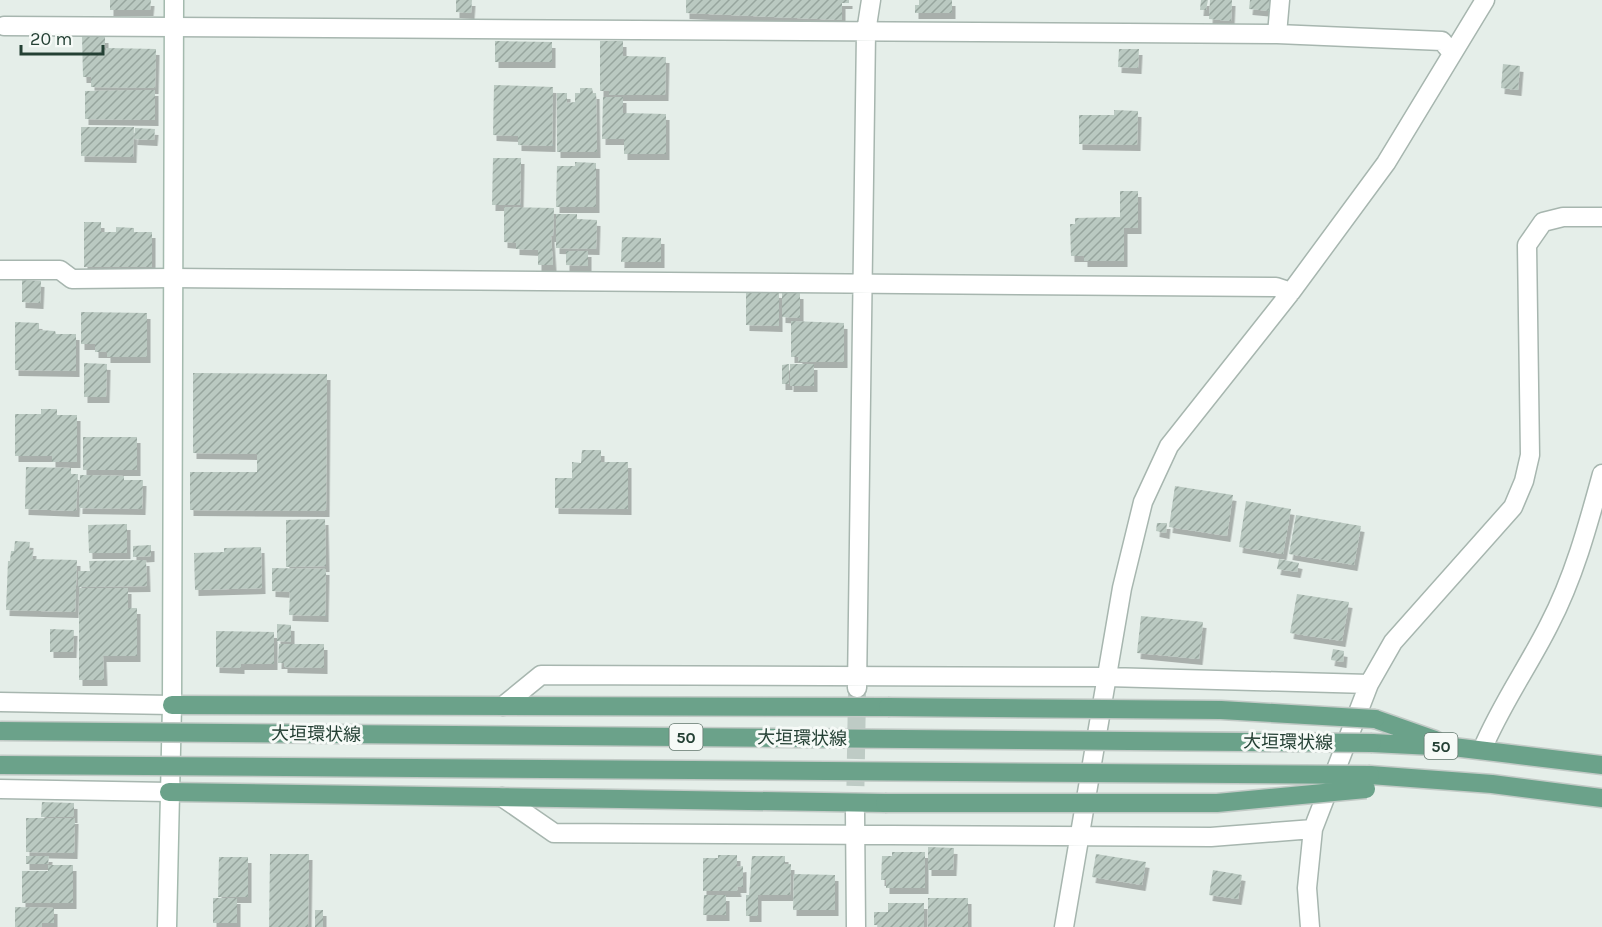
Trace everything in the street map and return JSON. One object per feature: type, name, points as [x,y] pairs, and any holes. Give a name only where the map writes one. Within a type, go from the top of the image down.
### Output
[{"type":"main road","name":"50","points":[[172,705],[1221,710],[1375,719],[1453,747]]},
{"type":"main road","name":"大垣環状線","points":[[0,731],[1372,743],[1509,752],[1602,765]]},
{"type":"main road","name":"大垣環状線","points":[[0,765],[1368,782]]},
{"type":"main road","name":"50","points":[[169,792],[885,802],[1217,803],[1368,782],[1444,780],[1602,798]]},
{"type":"street","points":[[167,927],[172,705],[174,0]]},
{"type":"street","points":[[857,682],[866,32],[871,0]]},
{"type":"street","points":[[1277,34],[1280,0]]},
{"type":"street","points":[[1064,927],[1122,588],[1143,502],[1169,446],[1291,292],[1386,163],[1485,0]]},
{"type":"street","points":[[4,26],[1277,34],[1442,41],[1452,53]]},
{"type":"street","points":[[1310,927],[1307,888],[1313,829],[1369,684],[1393,642],[1514,507],[1524,481],[1530,455],[1527,245],[1543,222],[1563,217],[1602,217]]},
{"type":"street","points":[[0,270],[60,270],[72,279],[1276,286],[1291,292]]},
{"type":"street","points":[[1482,750],[1493,724],[1550,624],[1579,556],[1602,474]]},
{"type":"street","points":[[504,706],[541,675],[857,682],[1107,677],[1369,684]]},
{"type":"street","points":[[0,702],[172,705]]},
{"type":"street","points":[[0,789],[169,792]]},
{"type":"street","points":[[502,796],[554,833],[1211,837],[1313,829]]},
{"type":"street","points":[[855,813],[855,927]]},
{"type":"building","points":[[110,0],[151,0],[150,10],[110,10]]},
{"type":"building","points":[[456,0],[472,0],[471,13],[456,12]]},
{"type":"building","points":[[686,0],[849,0],[849,3],[842,3],[842,20],[686,13]]},
{"type":"building","points":[[919,0],[952,0],[952,13],[915,13],[915,5],[919,5]]},
{"type":"building","points":[[1201,0],[1208,0],[1206,10],[1200,10]]},
{"type":"building","points":[[1210,0],[1232,0],[1231,21],[1209,19]]},
{"type":"building","points":[[1250,0],[1272,0],[1271,11],[1249,9]]},
{"type":"building","points":[[82,37],[105,37],[105,53],[107,48],[156,49],[155,88],[91,87],[91,77],[83,77]]},
{"type":"building","points":[[495,41],[552,42],[552,62],[495,62]]},
{"type":"building","points":[[600,41],[623,41],[623,56],[666,57],[665,95],[609,95],[609,91],[600,91]]},
{"type":"building","points":[[1119,49],[1139,49],[1138,68],[1118,67]]},
{"type":"building","points":[[1503,64],[1520,66],[1518,90],[1501,88]]},
{"type":"building","points":[[494,85],[553,87],[552,146],[518,145],[518,136],[493,135]]},
{"type":"building","points":[[580,88],[592,88],[593,93],[596,93],[597,152],[557,152],[557,93],[567,93],[567,103],[575,102],[575,93],[580,93]]},
{"type":"building","points":[[155,90],[155,120],[85,119],[85,91]]},
{"type":"building","points":[[603,97],[623,97],[623,113],[666,114],[666,154],[624,154],[624,139],[602,139]]},
{"type":"building","points":[[1114,110],[1138,111],[1137,145],[1079,144],[1079,115],[1114,115]]},
{"type":"building","points":[[81,127],[134,127],[133,157],[81,156]]},
{"type":"building","points":[[135,128],[155,129],[154,140],[134,139]]},
{"type":"building","points":[[493,158],[521,158],[520,205],[492,205]]},
{"type":"building","points":[[575,162],[596,163],[596,207],[556,207],[557,166],[575,166]]},
{"type":"building","points":[[1120,191],[1138,191],[1138,228],[1124,228],[1124,261],[1084,261],[1084,256],[1071,256],[1070,224],[1075,224],[1075,218],[1120,217]]},
{"type":"building","points":[[504,207],[554,208],[553,236],[551,236],[553,265],[538,265],[538,250],[516,249],[516,243],[504,242]]},
{"type":"building","points":[[556,214],[577,214],[577,219],[597,220],[596,249],[556,248]]},
{"type":"building","points":[[84,222],[101,222],[101,232],[116,232],[116,227],[134,228],[134,232],[152,232],[152,267],[84,267]]},
{"type":"building","points":[[622,237],[661,238],[661,262],[621,262]]},
{"type":"building","points":[[566,251],[588,251],[588,266],[566,265]]},
{"type":"building","points":[[22,280],[41,281],[40,303],[22,302]]},
{"type":"building","points":[[746,291],[779,292],[779,326],[746,325]]},
{"type":"building","points":[[782,293],[800,293],[800,318],[782,317]]},
{"type":"building","points":[[81,312],[147,313],[147,357],[107,357],[107,352],[95,352],[95,344],[81,344]]},
{"type":"building","points":[[791,321],[844,323],[844,362],[798,362],[799,357],[791,357]]},
{"type":"building","points":[[15,322],[39,323],[39,330],[55,331],[56,334],[76,334],[76,371],[15,370]]},
{"type":"building","points":[[84,363],[107,364],[106,397],[84,397]]},
{"type":"building","points":[[789,364],[789,384],[782,384],[782,365]]},
{"type":"building","points":[[790,364],[814,364],[814,386],[790,386]]},
{"type":"building","points":[[193,373],[327,374],[326,511],[190,510],[190,472],[257,472],[257,454],[193,453]]},
{"type":"building","points":[[41,409],[57,409],[57,415],[77,415],[77,462],[52,462],[52,456],[15,456],[15,414],[41,414]]},
{"type":"building","points":[[83,437],[137,437],[137,470],[83,470]]},
{"type":"building","points":[[582,450],[601,450],[601,462],[628,462],[628,509],[555,508],[555,478],[572,478],[572,462],[581,463]]},
{"type":"building","points":[[26,467],[71,468],[71,474],[78,474],[76,511],[25,509]]},
{"type":"building","points":[[80,475],[124,476],[124,480],[143,480],[142,509],[79,508]]},
{"type":"building","points":[[1175,486],[1233,495],[1227,536],[1169,527]]},
{"type":"building","points":[[1246,501],[1291,509],[1283,554],[1239,547]]},
{"type":"building","points":[[1296,515],[1361,526],[1354,565],[1289,554]]},
{"type":"building","points":[[325,519],[326,566],[286,567],[286,520]]},
{"type":"building","points":[[1157,523],[1167,523],[1166,533],[1156,531]]},
{"type":"building","points":[[127,524],[127,553],[89,553],[88,525]]},
{"type":"building","points":[[15,541],[30,542],[29,550],[33,550],[32,559],[77,560],[75,612],[6,610],[8,561],[10,561],[11,551],[14,551]]},
{"type":"building","points":[[151,545],[151,556],[133,557],[133,546]]},
{"type":"building","points":[[261,547],[262,588],[195,590],[194,553],[224,552],[224,548]]},
{"type":"building","points":[[1279,559],[1299,563],[1297,572],[1277,569]]},
{"type":"building","points":[[146,560],[147,586],[78,587],[78,571],[90,571],[89,561]]},
{"type":"building","points":[[272,568],[326,569],[325,616],[289,615],[290,592],[272,591]]},
{"type":"building","points":[[79,588],[128,588],[128,608],[137,608],[137,656],[103,656],[104,680],[79,680]]},
{"type":"building","points":[[1297,594],[1349,602],[1342,641],[1290,633]]},
{"type":"building","points":[[1141,616],[1203,622],[1199,659],[1137,653]]},
{"type":"building","points":[[277,624],[291,625],[291,642],[277,641]]},
{"type":"building","points":[[50,629],[74,630],[73,652],[50,652]]},
{"type":"building","points":[[216,631],[274,632],[274,664],[241,664],[241,668],[216,667]]},
{"type":"building","points":[[279,644],[324,644],[324,668],[284,667],[284,663],[278,663]]},
{"type":"building","points":[[1333,649],[1344,651],[1343,662],[1331,660]]},
{"type":"building","points":[[42,802],[74,803],[74,817],[41,817]]},
{"type":"building","points":[[26,818],[75,818],[74,853],[26,852]]},
{"type":"building","points":[[928,847],[954,848],[953,870],[928,870]]},
{"type":"building","points":[[892,852],[925,852],[925,888],[886,888],[886,880],[881,880],[882,856],[892,856]]},
{"type":"building","points":[[270,854],[309,854],[308,927],[269,927]]},
{"type":"building","points":[[1096,854],[1146,862],[1142,885],[1092,877]]},
{"type":"building","points":[[718,855],[737,855],[737,867],[743,866],[743,887],[737,887],[738,891],[703,891],[703,858],[718,858]]},
{"type":"building","points":[[26,856],[49,856],[48,864],[26,864]]},
{"type":"building","points":[[752,856],[785,856],[785,864],[791,864],[790,895],[758,895],[758,916],[746,916],[746,895],[749,895]]},
{"type":"building","points":[[219,857],[248,857],[248,897],[218,897]]},
{"type":"building","points":[[48,865],[73,865],[73,903],[22,903],[22,871],[48,871]]},
{"type":"building","points":[[1213,870],[1242,875],[1238,899],[1209,895]]},
{"type":"building","points":[[794,874],[835,875],[835,910],[793,910]]},
{"type":"building","points":[[704,895],[726,895],[726,915],[703,915]]},
{"type":"building","points":[[213,898],[237,898],[237,923],[213,923]]},
{"type":"building","points":[[928,898],[968,898],[968,927],[928,927]]},
{"type":"building","points":[[888,903],[924,903],[924,927],[878,927],[874,925],[874,912],[888,912]]},
{"type":"building","points":[[15,907],[54,908],[54,923],[42,923],[42,927],[15,927]]},
{"type":"building","points":[[315,910],[323,910],[323,927],[315,927]]},
{"type":"tunnel","points":[[855,813],[857,693]]}]
